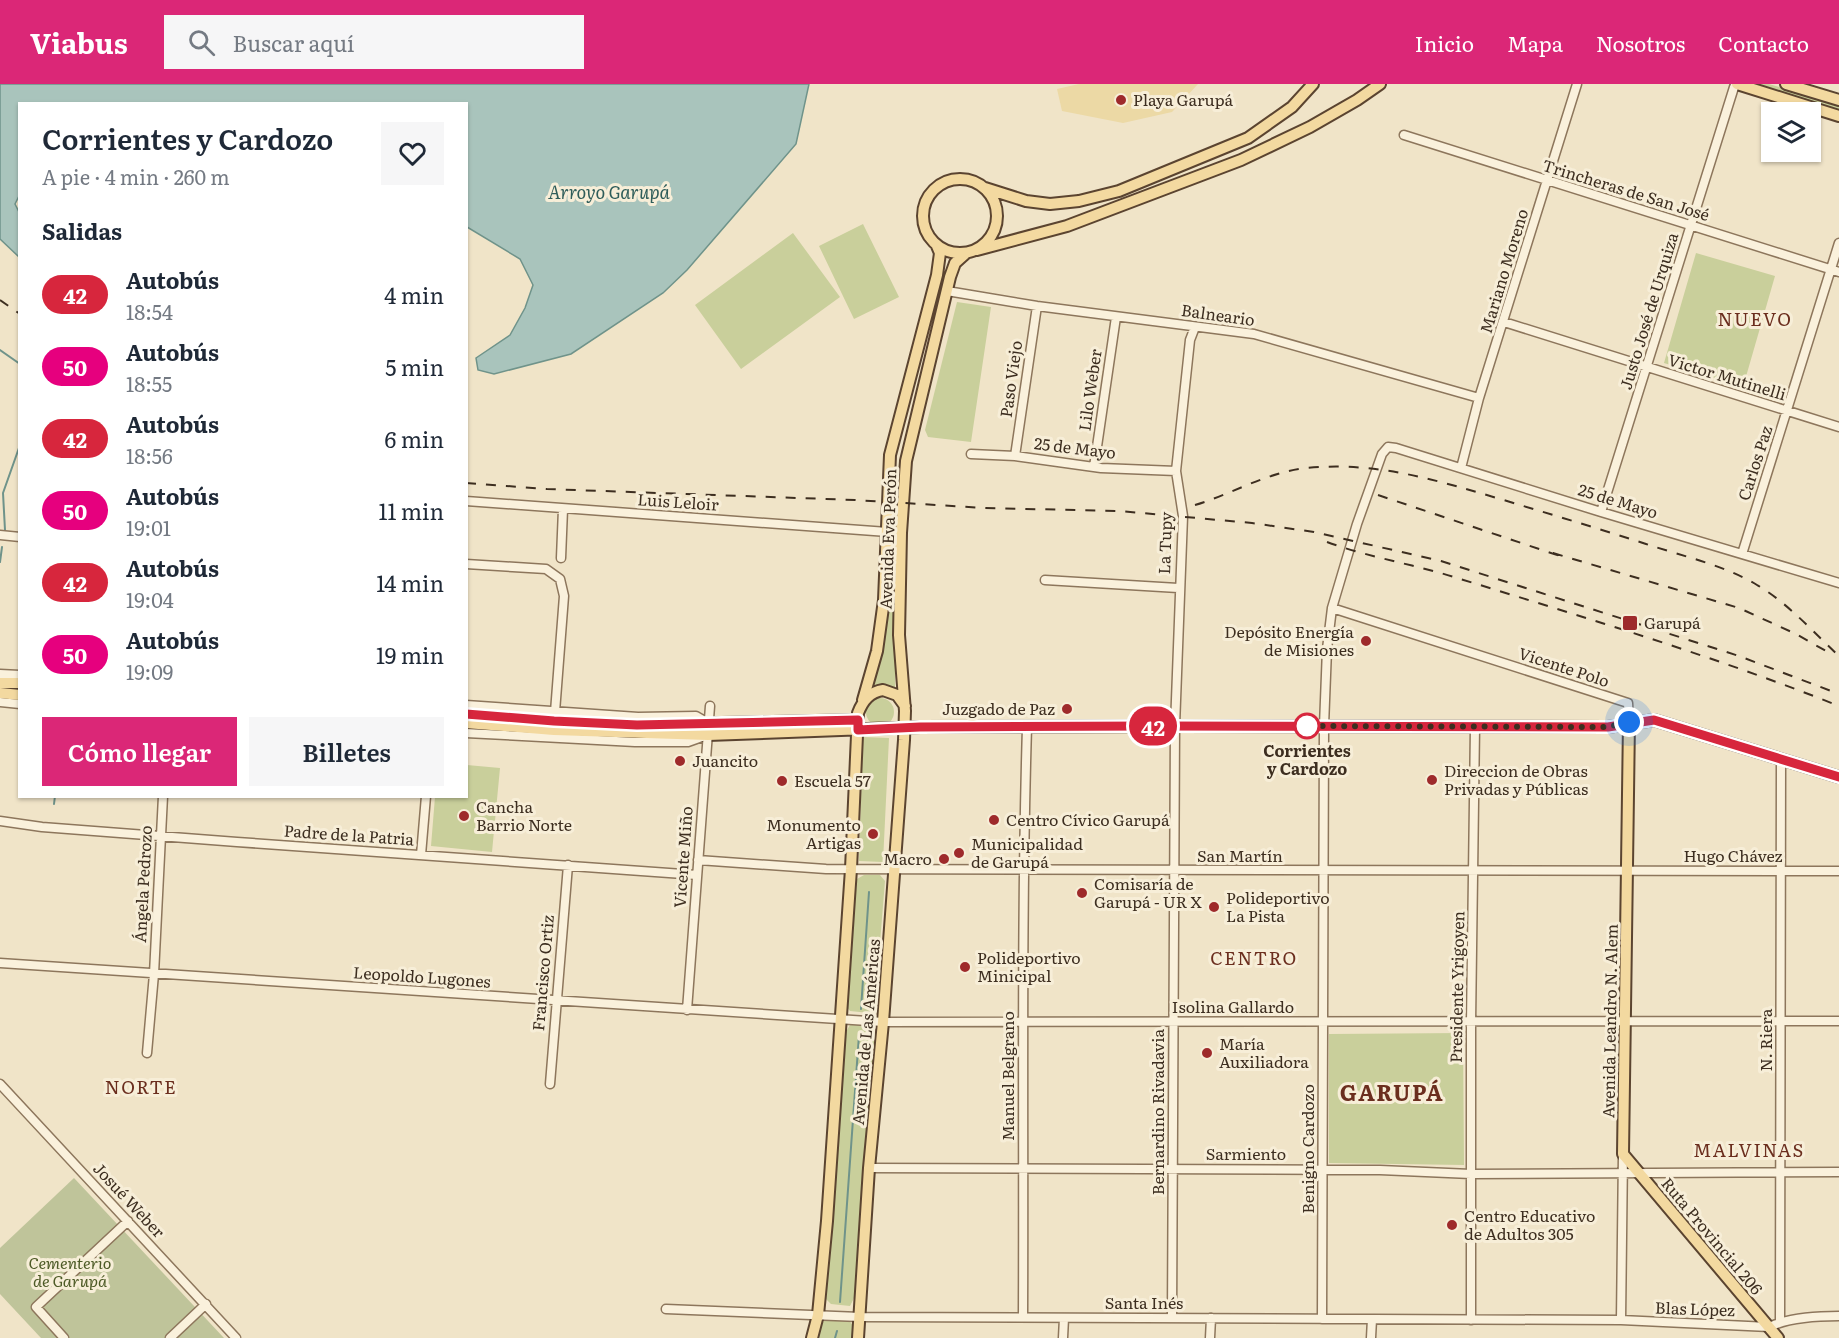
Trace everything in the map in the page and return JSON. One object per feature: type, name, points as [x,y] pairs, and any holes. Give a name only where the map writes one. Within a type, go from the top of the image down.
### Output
[{"type":"main road","points":[[1313,84],[1292,106],[1248,138],[1109,194],[1079,201],[1050,204],[1026,201],[964,179],[952,179],[941,183],[926,201],[922,213],[923,226],[927,235],[937,246],[953,254],[965,254],[1067,226],[1241,160],[1310,127],[1380,84]]},
{"type":"main road","points":[[1736,84],[1839,116]]},
{"type":"main road","points":[[1786,84],[1839,100]]},
{"type":"main road","points":[[977,250],[993,235],[998,216],[994,199],[985,188]]},
{"type":"main road","name":"Avenida Eva Perón","points":[[858,725],[877,651],[884,600],[890,455],[937,275],[940,254],[937,246]]},
{"type":"main road","name":"Avenida Eva Perón","points":[[904,729],[905,706],[900,636],[901,533],[909,443],[955,263],[965,254]]},
{"type":"main road","points":[[0,683],[18,683]]},
{"type":"main road","points":[[862,703],[869,695],[883,690],[897,695],[905,706]]},
{"type":"main road","points":[[0,693],[18,695]]},
{"type":"main road","points":[[468,714],[708,729]]},
{"type":"main road","points":[[468,723],[601,732],[858,725],[904,729],[920,727],[1174,726],[1608,727],[1654,720],[1839,777]]},
{"type":"main road","name":"Avenida Leandro N. Alem","points":[[1623,1154],[1629,722]]},
{"type":"main road","name":"Avenida de Las Américas","points":[[812,1338],[819,1315],[851,869],[858,725]]},
{"type":"main road","name":"Avenida de Las Américas","points":[[858,1338],[869,1168],[883,1022],[904,729]]},
{"type":"main road","name":"Ruta Provincial 206","points":[[1623,1154],[1778,1338]]},
{"type":"street","name":"Mariano Moreno","points":[[1461,468],[1479,398],[1577,84]]},
{"type":"street","name":"Justo José de Urquiza","points":[[1601,512],[1736,84]]},
{"type":"street","name":"Trincheras de San José","points":[[1404,135],[1835,271]]},
{"type":"street","name":"Carlos Paz","points":[[1742,554],[1835,271],[1839,243]]},
{"type":"street","name":"Balneario","points":[[947,291],[1037,306],[1254,334],[1479,398]]},
{"type":"street","name":"Paso Viejo","points":[[1015,456],[1037,306]]},
{"type":"street","name":"Lilo Weber","points":[[1094,467],[1116,317]]},
{"type":"street","name":"Victor Mutinelli","points":[[1504,322],[1839,427]]},
{"type":"street","name":"La Tupy","points":[[1174,726],[1182,516],[1176,471],[1190,340],[1195,327]]},
{"type":"street","name":"25 de Mayo","points":[[1332,608],[1376,468],[1388,447],[1839,583]]},
{"type":"street","name":"25 de Mayo","points":[[971,454],[1015,456],[1094,467],[1176,471]]},
{"type":"street","name":"Luis Leloir","points":[[468,501],[901,533]]},
{"type":"street","points":[[561,558],[563,508]]},
{"type":"street","points":[[0,535],[18,537]]},
{"type":"street","points":[[468,564],[546,569],[560,579],[564,596],[555,711]]},
{"type":"street","points":[[1045,580],[1178,588]]},
{"type":"street","name":"Vicente Polo","points":[[1332,608],[1628,704],[1629,722]]},
{"type":"street","points":[[1324,726],[1327,649],[1332,608]]},
{"type":"street","points":[[0,674],[18,675]]},
{"type":"street","points":[[0,702],[18,704]]},
{"type":"street","points":[[468,705],[638,717],[696,716],[708,729],[688,741],[635,742],[468,733]]},
{"type":"street","name":"Vicente Miño","points":[[687,1010],[710,706]]},
{"type":"street","name":"Bernardino Rivadavia","points":[[1172,1318],[1174,726]]},
{"type":"street","name":"Benigno Cardozo","points":[[1322,1319],[1324,726]]},
{"type":"street","name":"Manuel Belgrano","points":[[1023,1317],[1022,1022],[1027,727]]},
{"type":"street","name":"Presidente Yrigoyen","points":[[1471,1320],[1471,1023],[1475,727]]},
{"type":"street","name":"N. Riera","points":[[1780,1322],[1781,758]]},
{"type":"street","name":"Ángela Pedrozo","points":[[147,1053],[154,974],[163,798]]},
{"type":"street","points":[[421,855],[426,798]]},
{"type":"street","name":"Padre de la Patria","points":[[0,821],[160,836],[697,875]]},
{"type":"street","points":[[698,860],[851,869]]},
{"type":"street","name":"Francisco Ortiz","points":[[550,1084],[555,1001],[568,865]]},
{"type":"street","name":"San Martín","points":[[851,869],[1628,872]]},
{"type":"street","name":"Hugo Chávez","points":[[1628,872],[1839,871]]},
{"type":"street","name":"Leopoldo Lugones","points":[[0,963],[841,1020]]},
{"type":"street","name":"Isolina Gallardo","points":[[841,1020],[1173,1023],[1839,1021]]},
{"type":"street","name":"Josué Weber","points":[[0,1084],[236,1338]]},
{"type":"street","name":"Avenida Leandro N. Alem","points":[[1621,1320],[1623,1154]]},
{"type":"street","name":"Sarmiento","points":[[869,1168],[1323,1170],[1471,1174],[1839,1172]]},
{"type":"street","points":[[64,1338],[36,1307],[128,1221]]},
{"type":"street","points":[[170,1338],[206,1304]]},
{"type":"street","name":"Santa Inés","points":[[666,1309],[860,1317],[1621,1320]]},
{"type":"street","name":"Blas López","points":[[1621,1320],[1769,1326],[1818,1316],[1839,1316]]},
{"type":"street","points":[[1063,1338],[1064,1318]]},
{"type":"street","points":[[1210,1338],[1211,1318]]},
{"type":"street","points":[[1371,1338],[1372,1319]]},
{"type":"green space","points":[[1750,84],[1769,84],[1839,105],[1839,113],[1821,107],[1821,102],[1805,102]]},
{"type":"green space","points":[[863,224],[899,297],[854,319],[819,246]]},
{"type":"green space","points":[[793,233],[840,297],[741,369],[695,305]]},
{"type":"green space","points":[[1696,253],[1775,276],[1743,387],[1664,363]]},
{"type":"green space","points":[[957,302],[991,307],[971,442],[928,437],[925,430]]},
{"type":"green space","points":[[893,554],[896,556],[895,690],[872,688],[890,556]]},
{"type":"green space","points":[[880,698],[890,702],[894,712],[890,722],[880,726],[870,722],[866,712],[870,702]]},
{"type":"green space","points":[[863,737],[889,738],[883,862],[859,861]]},
{"type":"green space","name":"Cancha Barrio Norte","points":[[468,765],[500,768],[492,852],[431,846],[435,798],[468,798]]},
{"type":"green space","points":[[864,875],[880,875],[885,881],[875,1005],[869,1013],[850,1011],[846,1006],[857,879]]},
{"type":"green space","points":[[869,1022],[875,1031],[855,1296],[850,1306],[831,1304],[825,1298],[846,1032],[851,1023]]},
{"type":"green space","points":[[1463,1033],[1464,1165],[1329,1163],[1329,1034]]},
{"type":"green space","name":"Cementerio de Garupá","points":[[74,1178],[224,1338],[41,1338],[0,1294],[0,1248]]},
{"type":"green space","points":[[827,1318],[849,1320],[853,1326],[852,1338],[817,1338],[821,1324]]},
{"type":"sand","name":"Playa Garupá","points":[[1079,84],[1198,84],[1172,112],[1123,123],[1062,111],[1057,89]]},
{"type":"water","name":"Arroyo Garupá","points":[[0,84],[809,84],[796,144],[687,270],[663,293],[571,354],[494,374],[478,370],[476,358],[510,335],[525,308],[533,285],[520,259],[468,228],[468,102],[18,102],[18,198],[15,204],[18,210],[18,256],[0,239]]},
{"type":"waterway","points":[[0,350],[18,363]]},
{"type":"waterway","points":[[5,530],[3,493],[18,451]]},
{"type":"waterway","points":[[0,562],[2,547]]},
{"type":"waterway","points":[[54,804],[55,798]]},
{"type":"waterway","points":[[861,1009],[869,892]]},
{"type":"waterway","points":[[840,1302],[859,1035]]},
{"type":"waterway","points":[[835,1338],[837,1331]]},
{"type":"railway","points":[[0,300],[18,313]]},
{"type":"railway","points":[[1195,505],[1292,470],[1359,467],[1408,474],[1594,527],[1731,572],[1757,585],[1779,600],[1839,656]]},
{"type":"railway","points":[[468,483],[547,489],[855,500],[985,508],[1119,511],[1252,523],[1314,532],[1441,561],[1739,656],[1839,694]]},
{"type":"railway","points":[[1378,495],[1560,556]]},
{"type":"railway","points":[[1327,542],[1454,577],[1600,622],[1744,670],[1839,706]]},
{"type":"railway","points":[[1553,553],[1739,608],[1796,634],[1826,651]]},
{"type":"bus line","name":"42","points":[[468,714],[637,725],[858,720],[858,730],[920,727],[1154,726],[1608,727],[1654,720],[1839,777]]},
{"type":"place","name":"Playa Garupá","points":[[1121,100]]},
{"type":"place","name":"Garupá","points":[[1630,623]]},
{"type":"place","name":"Depósito Energía de Misiones","points":[[1366,641]]},
{"type":"place","name":"Juzgado de Paz","points":[[1067,709]]},
{"type":"place","name":"Corrientes y Cardozo","points":[[1307,726]]},
{"type":"place","name":"Juancito","points":[[680,761]]},
{"type":"place","name":"Direccion de Obras Privadas y Públicas","points":[[1432,780]]},
{"type":"place","name":"Escuela 57","points":[[782,781]]},
{"type":"place","name":"Cancha Barrio Norte","points":[[464,816]]},
{"type":"place","name":"Centro Cívico Garupá","points":[[994,820]]},
{"type":"place","name":"Monumento Artigas","points":[[873,834]]},
{"type":"place","name":"Municipalidad de Garupá","points":[[959,853]]},
{"type":"place","name":"Macro","points":[[944,859]]},
{"type":"place","name":"Comisaría de Garupá - UR X","points":[[1082,893]]},
{"type":"place","name":"Polideportivo La Pista","points":[[1214,907]]},
{"type":"place","name":"Polideportivo Minicipal","points":[[965,967]]},
{"type":"place","name":"María Auxiliadora","points":[[1207,1053]]},
{"type":"place","name":"Centro Educativo de Adultos 305","points":[[1452,1225]]},
{"type":"district","name":"NUEVO","points":[[1755,320]]},
{"type":"district","name":"CENTRO","points":[[1254,959]]},
{"type":"district","name":"NORTE","points":[[141,1088]]},
{"type":"district","name":"GARUPÁ","points":[[1392,1093]]},
{"type":"district","name":"MALVINAS","points":[[1749,1151]]},
{"type":"route","points":[[1307,726],[1304,726],[1608,727],[1629,722]]}]
